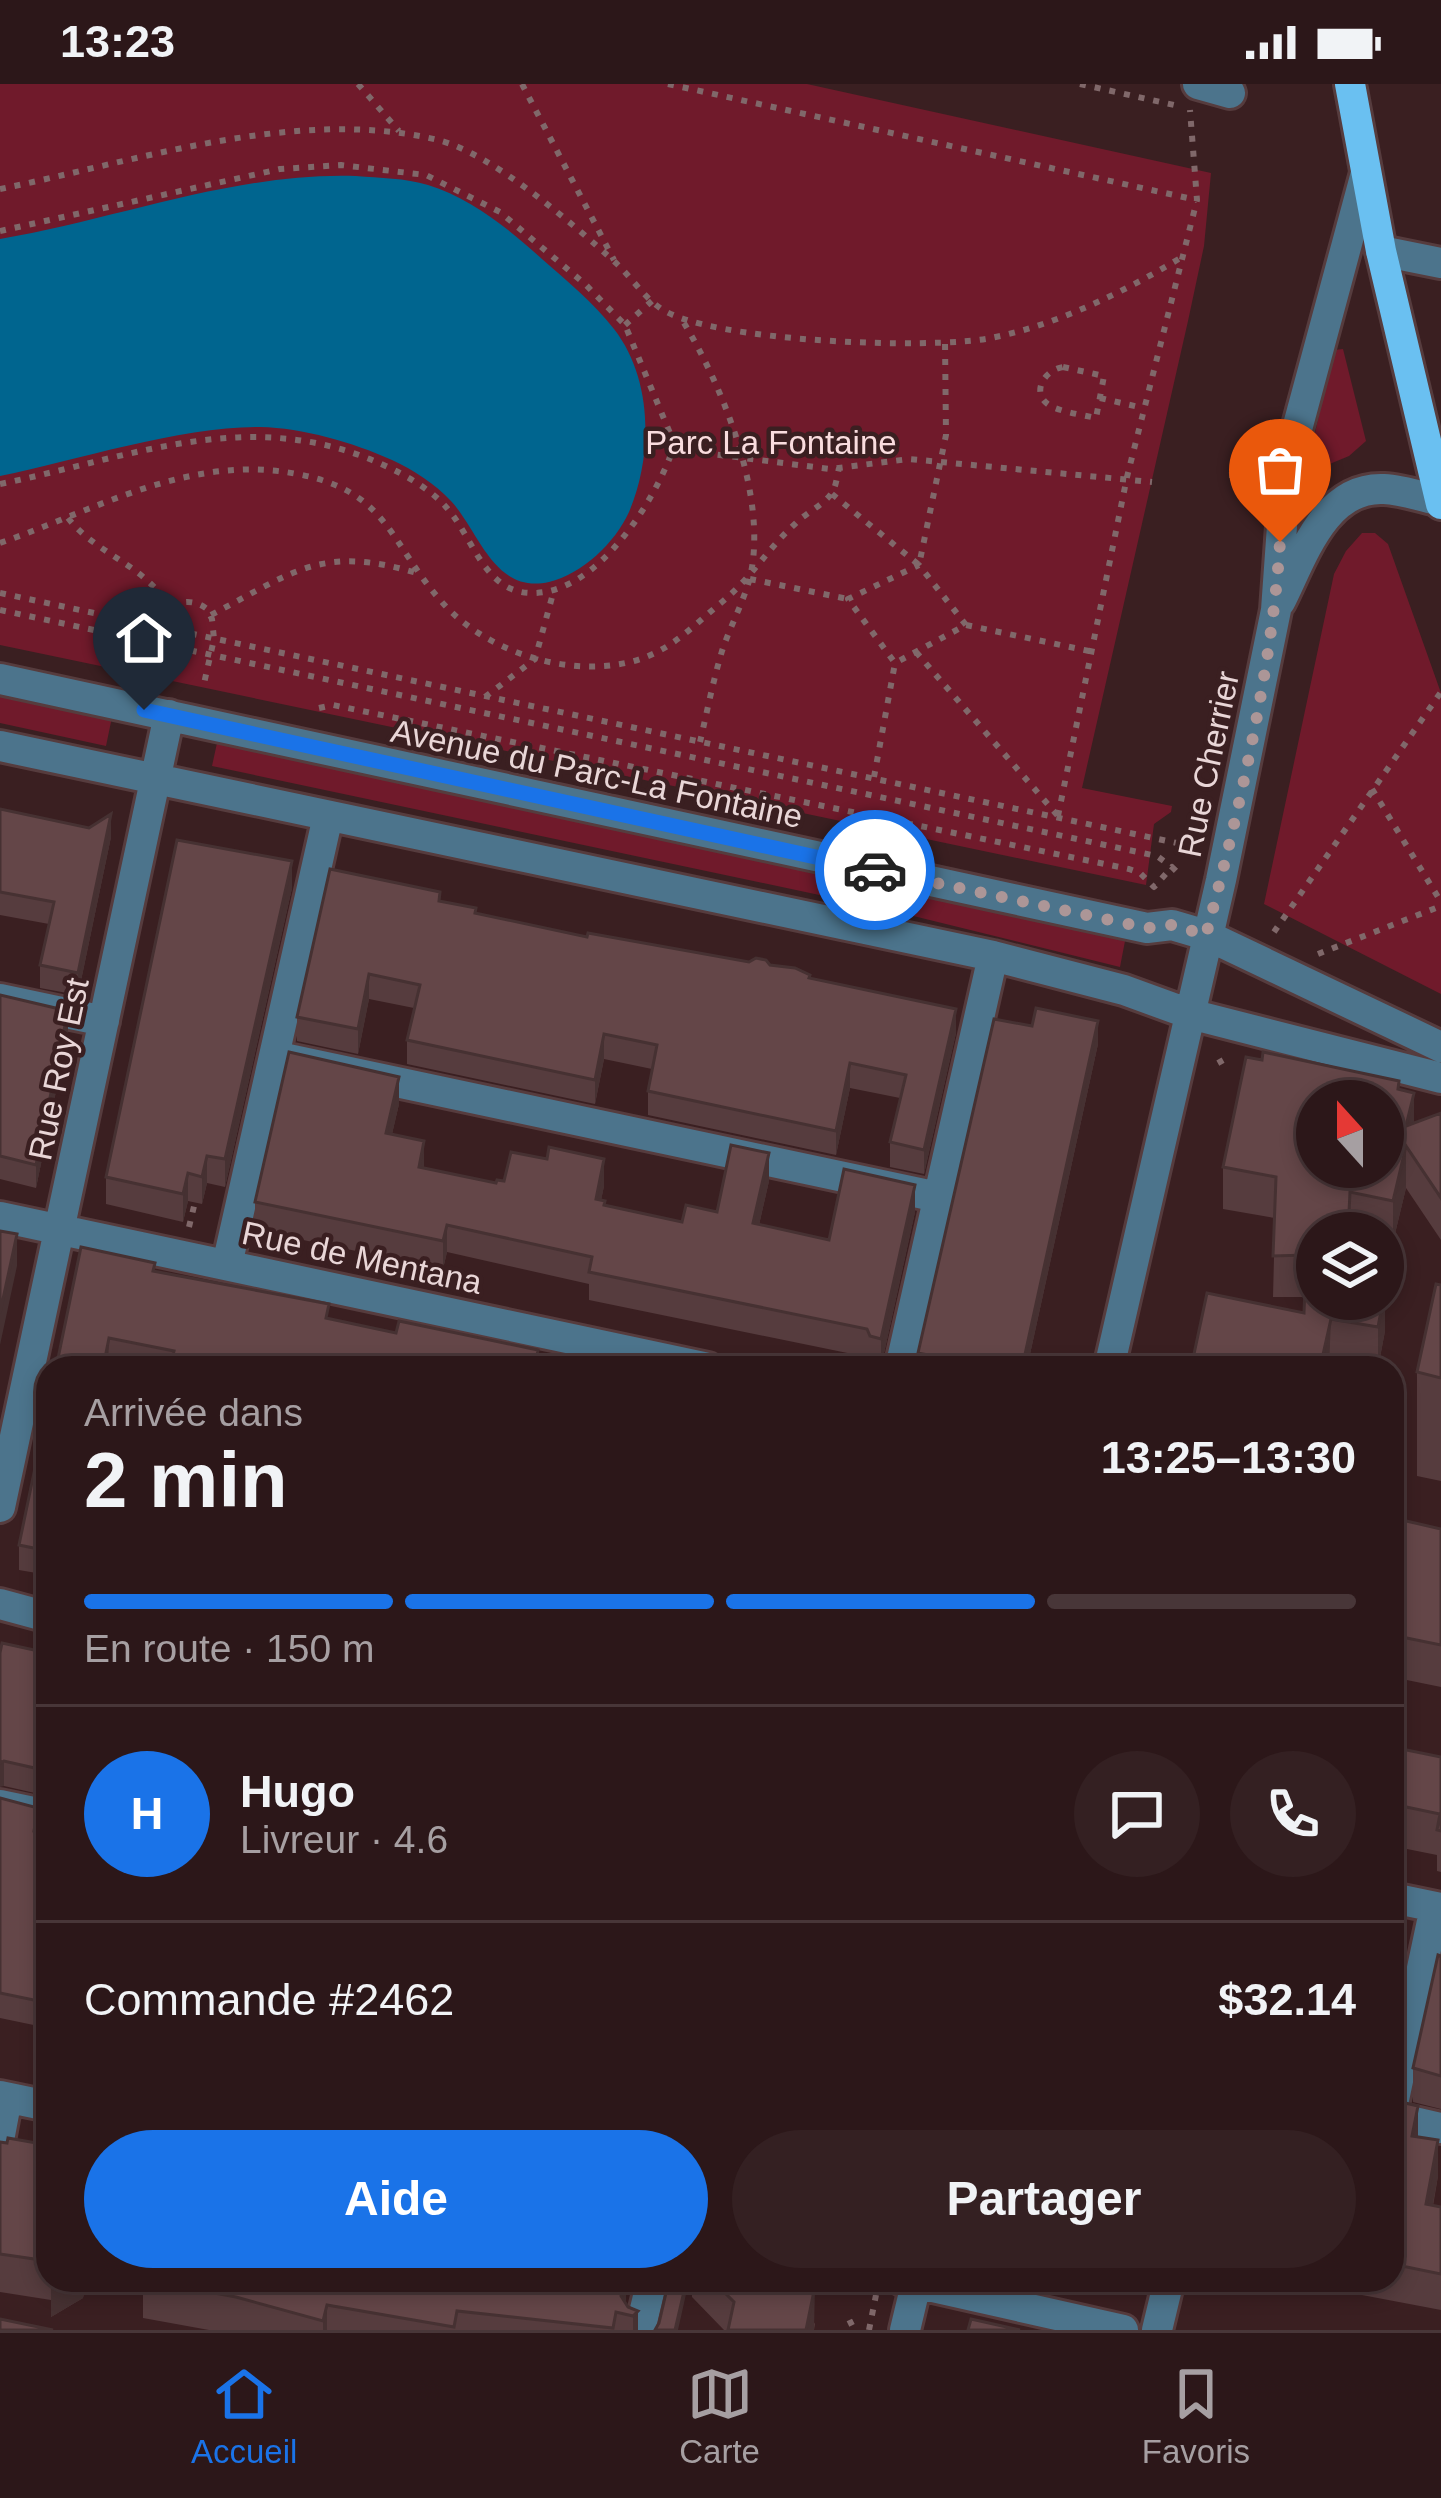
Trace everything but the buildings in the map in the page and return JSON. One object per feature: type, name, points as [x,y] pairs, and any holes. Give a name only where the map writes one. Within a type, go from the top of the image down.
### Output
[{"type":"main road","points":[[1350,84],[1381,251],[1440,502]]},
{"type":"street","points":[[1192,96],[1230,93]]},
{"type":"street","name":"Rue Cherrier","points":[[1112,1356],[1221,880],[1276,610],[1286,470],[1366,173]]},
{"type":"street","points":[[1381,251],[1441,263]]},
{"type":"street","points":[[1276,610],[1322,522],[1341,501],[1366,490],[1384,489],[1440,502]]},
{"type":"street","name":"Avenue du Parc-La Fontaine","points":[[0,679],[1147,928],[1172,925],[1206,935],[1441,1048]]},
{"type":"street","name":"Rue Roy Est","points":[[0,1507],[169,715]]},
{"type":"street","points":[[0,746],[993,956],[1124,990],[1190,1014],[1441,1078]]},
{"type":"street","points":[[227,1265],[328,816]]},
{"type":"street","points":[[903,1356],[993,956]]},
{"type":"street","points":[[0,999],[104,1021]]},
{"type":"street","points":[[274,1056],[938,1197]]},
{"type":"street","name":"Rue de Mentana","points":[[0,1217],[652,1356]]},
{"type":"street","points":[[0,1604],[36,1614]]},
{"type":"street","points":[[0,1805],[36,1812]]},
{"type":"street","points":[[1404,1900],[1438,1907],[1404,2059]]},
{"type":"street","points":[[0,2135],[4,2097],[36,2104]]},
{"type":"street","points":[[1404,2117],[1441,2128]]},
{"type":"street","points":[[640,2330],[649,2292]]},
{"type":"street","points":[[905,2330],[910,2292]]},
{"type":"street","points":[[960,2292],[1124,2330]]},
{"type":"street","points":[[1156,2330],[1166,2292]]},
{"type":"path","points":[[358,84],[401,134]]},
{"type":"path","points":[[522,84],[616,263]]},
{"type":"path","points":[[668,84],[1197,200]]},
{"type":"path","points":[[1058,816],[1127,477],[1197,200],[1192,96],[1080,84]]},
{"type":"path","points":[[0,189],[250,137],[311,130],[401,134],[441,141],[479,157],[616,263],[652,302],[682,320],[810,338],[988,339],[1121,291],[1182,256]]},
{"type":"path","points":[[0,231],[280,169],[341,165],[399,170],[450,184],[500,212],[573,273],[625,325],[673,449],[629,531],[603,560],[554,590],[531,593],[508,589],[494,578],[444,504],[415,482],[370,460],[284,437],[206,437],[0,484]]},
{"type":"path","points":[[625,325],[652,302]]},
{"type":"path","points":[[682,320],[723,393],[743,460],[753,535],[750,579],[721,654],[700,742]]},
{"type":"path","points":[[919,565],[946,435],[945,342]]},
{"type":"path","points":[[1064,367],[1104,376],[1100,398],[1096,418],[1053,407],[1041,394],[1042,377],[1064,367]]},
{"type":"path","points":[[1100,398],[1144,408]]},
{"type":"path","points":[[673,449],[839,468],[883,460],[940,461],[1152,482]]},
{"type":"path","points":[[0,543],[128,492],[193,476],[254,470],[297,474],[345,491],[374,508],[440,601],[478,633],[536,659],[617,664],[676,641],[750,579],[794,524],[832,494],[839,468]]},
{"type":"path","points":[[1229,475],[1255,474]]},
{"type":"path","points":[[832,494],[919,565],[966,626]]},
{"type":"path","points":[[68,518],[139,571],[170,607]]},
{"type":"path","points":[[211,615],[304,566],[362,560],[423,575]]},
{"type":"path","points":[[750,579],[848,599],[919,565]]},
{"type":"path","points":[[484,697],[536,659],[554,590]]},
{"type":"path","points":[[0,592],[1177,843]]},
{"type":"path","points":[[848,599],[895,663],[874,778]]},
{"type":"path","points":[[151,676],[170,607],[194,603],[211,615],[214,639],[203,688]]},
{"type":"path","points":[[0,610],[1157,856],[1181,876]]},
{"type":"path","points":[[895,663],[966,626],[1091,651]]},
{"type":"path","points":[[916,652],[1058,816]]},
{"type":"path","points":[[1272,935],[1441,692]]},
{"type":"path","points":[[319,708],[333,706],[1129,869],[1154,887],[1172,867]]},
{"type":"path","points":[[1315,955],[1441,904],[1372,788]]},
{"type":"path","points":[[1219,1059],[1224,1068]]},
{"type":"path","points":[[189,1226],[195,1202]]},
{"type":"path","points":[[869,2330],[877,2292]]},
{"type":"green space","name":"Parc La Fontaine","points":[[0,84],[807,84],[1211,173],[1204,246],[1082,788],[1172,806],[1154,824],[1146,885],[0,645]]},
{"type":"green space","points":[[1343,349],[1366,441],[1349,456],[1320,468],[1308,463],[1334,350]]},
{"type":"green space","points":[[1362,533],[1375,533],[1388,544],[1441,693],[1441,994],[1264,904],[1334,574]]},
{"type":"green space","points":[[0,694],[112,717],[106,746],[0,723]]},
{"type":"green space","points":[[217,743],[1015,912],[1125,941],[1120,967],[885,909],[212,766]]},
{"type":"water","points":[[356,176],[419,183],[475,206],[580,292],[627,349],[642,394],[642,467],[629,512],[596,556],[549,582],[515,579],[490,558],[451,501],[424,478],[361,447],[293,430],[260,427],[198,432],[0,476],[0,239],[266,181]]},
{"type":"way so far","points":[[875,870],[1147,928],[1172,925],[1206,935],[1276,610],[1280,542]]},
{"type":"route","points":[[144,710],[875,870]]}]
